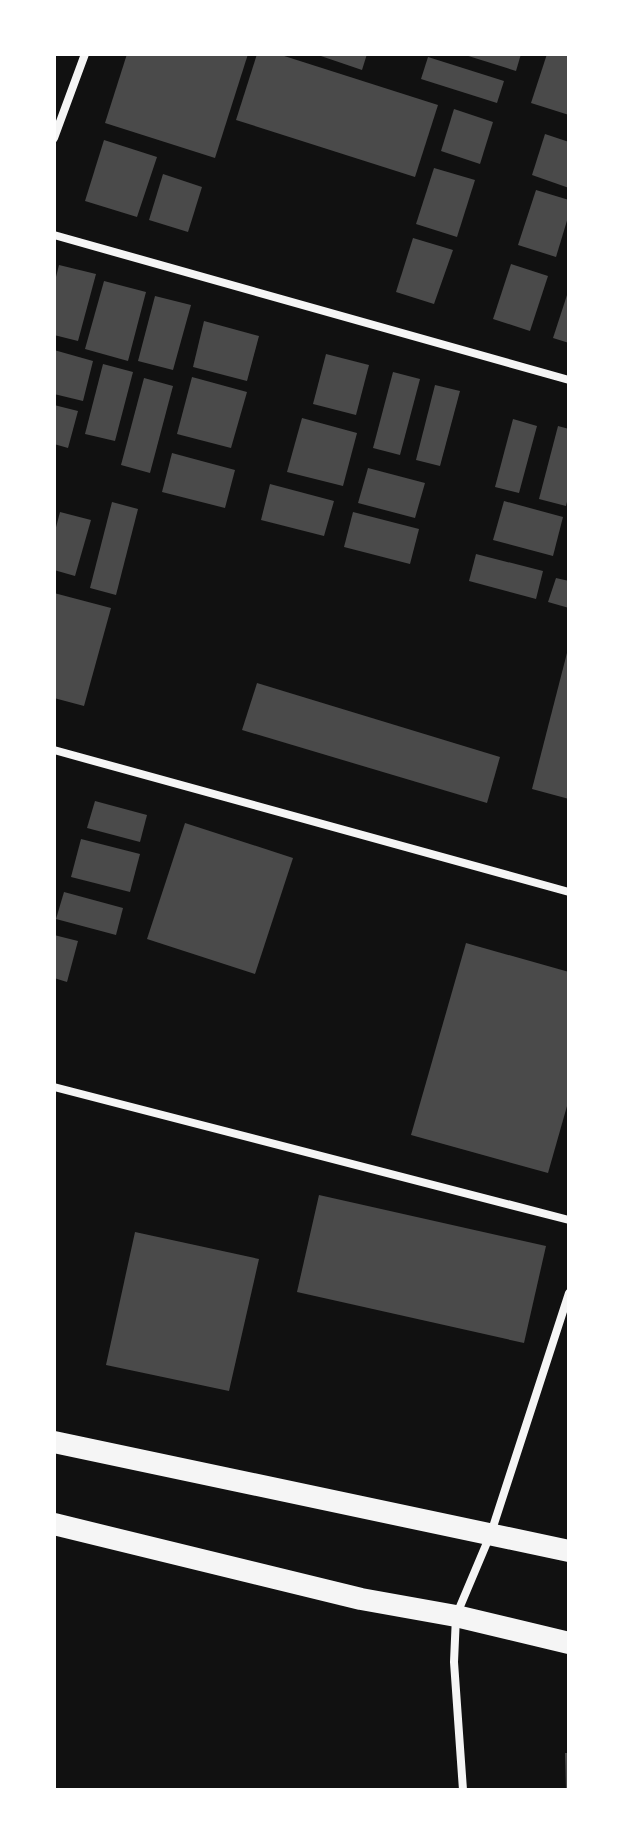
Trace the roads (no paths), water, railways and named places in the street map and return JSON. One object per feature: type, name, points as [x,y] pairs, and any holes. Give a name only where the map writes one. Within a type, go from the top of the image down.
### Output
[{"type":"highway","points":[[54,1442],[569,1551]]},
{"type":"highway","points":[[54,1524],[361,1599],[456,1616],[569,1643]]},
{"type":"street","points":[[54,138],[85,54]]},
{"type":"street","points":[[54,235],[569,380]]},
{"type":"street","points":[[54,750],[569,892]]},
{"type":"street","points":[[54,1087],[569,1220]]},
{"type":"street","points":[[463,1790],[454,1662],[456,1616],[491,1533],[569,1293]]}]
